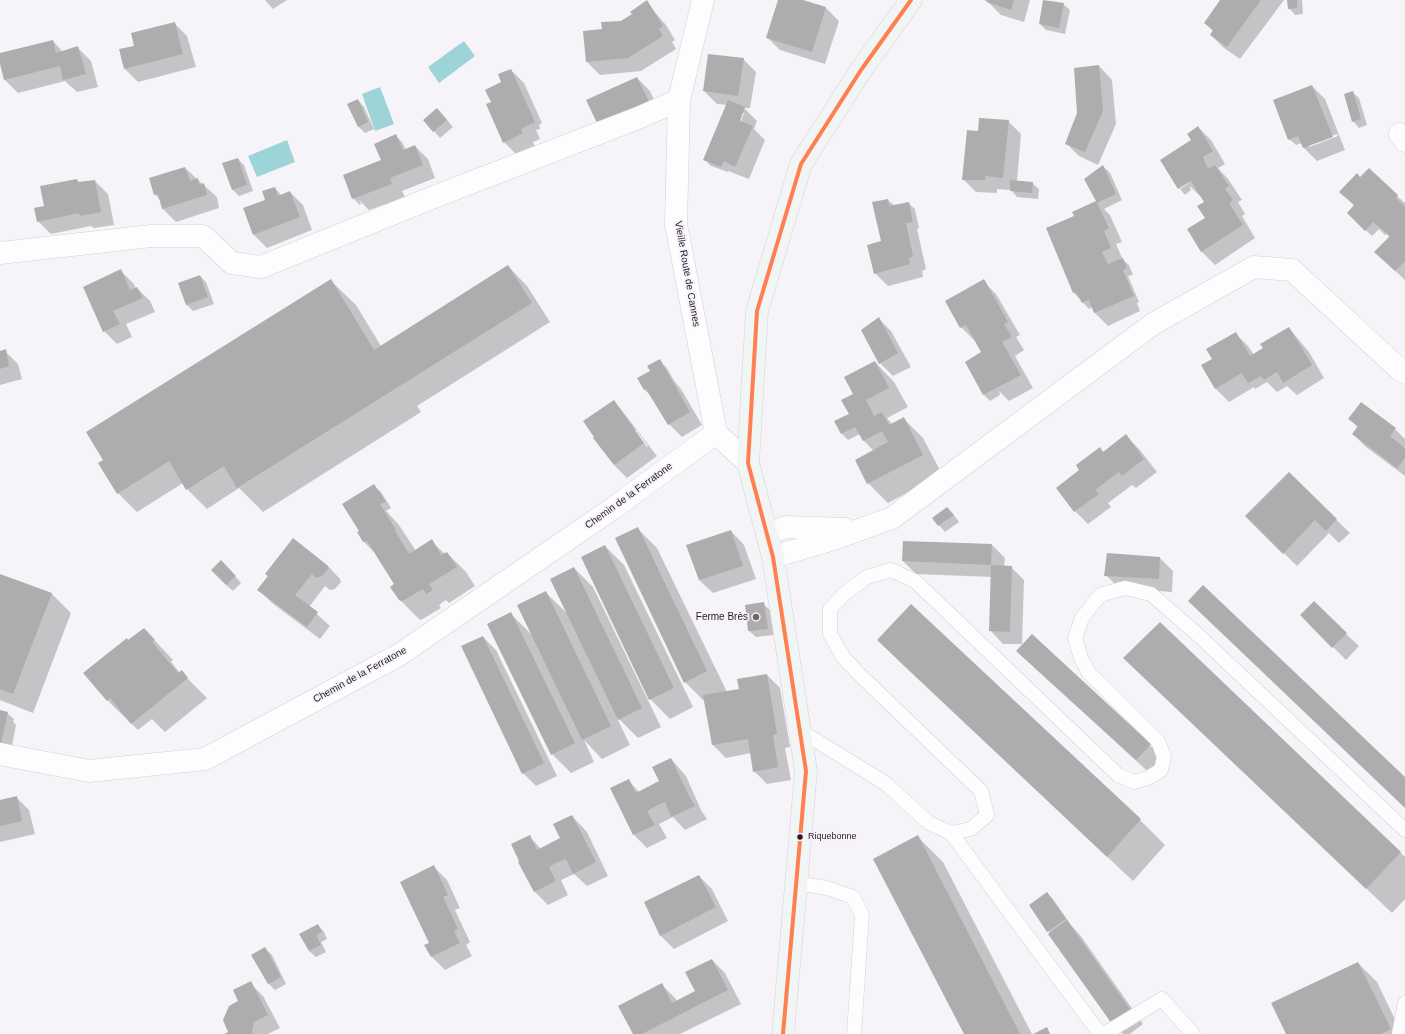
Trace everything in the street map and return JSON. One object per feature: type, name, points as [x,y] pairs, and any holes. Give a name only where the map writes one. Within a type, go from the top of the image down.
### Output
[{"type":"main road","points":[[783,1034],[806,771],[773,557],[748,463],[757,311],[801,164],[862,70],[912,0]]},
{"type":"street","name":"Vieille Route de Cannes","points":[[703,0],[679,100],[676,224],[716,433]]},
{"type":"street","points":[[0,253],[151,236],[203,236],[232,263],[261,267],[434,197],[638,118],[679,100]]},
{"type":"street","points":[[773,557],[834,539],[892,518],[1153,324],[1254,267],[1292,270],[1393,364],[1405,373]]},
{"type":"street","points":[[716,433],[748,463]]},
{"type":"street","name":"Chemin de la Ferratone","points":[[0,754],[89,771],[206,759],[399,656],[606,513],[716,433]]},
{"type":"street","points":[[767,534],[786,527],[863,529]]},
{"type":"lane","points":[[951,833],[971,829],[987,815],[981,791],[856,671],[843,657],[830,634],[830,609],[844,594],[866,577],[891,570],[915,581],[1106,765],[1118,776],[1134,782],[1148,778],[1161,770],[1164,757],[1158,741],[1089,673],[1081,658],[1075,638],[1082,618],[1100,595],[1125,588],[1151,594],[1197,634],[1405,830]]},
{"type":"lane","points":[[799,730],[885,783],[929,823],[951,833],[1100,1034]]},
{"type":"lane","points":[[796,883],[827,888],[853,896],[862,915],[854,1034]]},
{"type":"lane","points":[[1104,1034],[1162,999],[1193,1034]]},
{"type":"lane","points":[[1399,1034],[1405,1003]]},
{"type":"water","points":[[464,41],[475,56],[439,83],[428,67]]},
{"type":"water","points":[[380,87],[394,124],[375,131],[362,94]]},
{"type":"water","points":[[287,140],[295,162],[257,177],[248,156]]},
{"type":"building","points":[[647,0],[663,26],[659,29],[663,36],[628,58],[586,62],[583,31],[602,29],[601,22],[621,21],[632,14],[630,12]]},
{"type":"building","points":[[778,0],[803,0],[826,7],[812,52],[766,38]]},
{"type":"building","points":[[987,0],[1014,0],[1011,10],[987,2]]},
{"type":"building","points":[[1043,0],[1064,3],[1059,28],[1039,24]]},
{"type":"building","points":[[1220,0],[1261,0],[1227,47],[1210,35],[1213,30],[1204,23]]},
{"type":"building","points":[[1287,0],[1297,0],[1297,8],[1288,9]]},
{"type":"building","points":[[175,22],[183,54],[124,69],[119,49],[134,46],[131,33]]},
{"type":"building","points":[[53,40],[56,53],[78,46],[86,74],[63,80],[60,66],[4,80],[0,64],[0,53]]},
{"type":"building","points":[[708,54],[744,58],[738,96],[703,91]]},
{"type":"building","points":[[1099,65],[1103,111],[1085,152],[1065,144],[1077,113],[1074,68]]},
{"type":"building","points":[[511,69],[535,122],[521,129],[523,133],[503,143],[486,104],[491,102],[485,90],[501,82],[498,74]]},
{"type":"building","points":[[637,77],[649,102],[598,125],[586,100]]},
{"type":"building","points":[[1312,85],[1333,137],[1303,148],[1298,136],[1288,140],[1273,100]]},
{"type":"building","points":[[1353,91],[1361,119],[1352,122],[1344,94]]},
{"type":"building","points":[[358,99],[368,122],[358,127],[347,104]]},
{"type":"building","points":[[728,100],[745,107],[740,121],[753,126],[735,167],[724,161],[721,167],[703,160]]},
{"type":"building","points":[[437,108],[447,120],[433,132],[423,120]]},
{"type":"building","points":[[979,118],[1009,120],[1003,178],[985,176],[985,180],[962,180],[967,130],[978,131]]},
{"type":"building","points":[[1198,126],[1213,151],[1203,157],[1208,169],[1215,165],[1229,186],[1225,189],[1233,200],[1229,203],[1243,225],[1201,252],[1187,229],[1205,218],[1197,206],[1204,202],[1191,181],[1178,189],[1160,160],[1191,140],[1187,134]]},
{"type":"building","points":[[396,134],[403,150],[415,145],[423,165],[390,178],[392,184],[352,199],[343,175],[381,160],[374,144]]},
{"type":"building","points":[[238,158],[247,185],[232,190],[222,163]]},
{"type":"building","points":[[1103,165],[1116,194],[1097,203],[1109,228],[1104,231],[1111,248],[1102,252],[1108,264],[1123,258],[1127,268],[1123,270],[1134,296],[1094,313],[1089,300],[1082,303],[1076,292],[1073,293],[1046,228],[1074,216],[1072,212],[1096,201],[1084,179]]},
{"type":"building","points":[[185,167],[190,181],[198,178],[199,185],[204,183],[207,195],[162,209],[158,194],[154,195],[149,178]]},
{"type":"building","points":[[1369,168],[1398,195],[1396,198],[1405,207],[1405,261],[1395,271],[1374,252],[1390,236],[1373,222],[1365,231],[1347,213],[1354,205],[1339,192],[1357,173],[1360,177]]},
{"type":"building","points":[[77,179],[78,182],[95,180],[101,212],[80,216],[79,213],[37,222],[34,208],[44,206],[40,186]]},
{"type":"building","points":[[1010,180],[1033,182],[1032,193],[1010,191]]},
{"type":"building","points":[[275,187],[278,196],[290,191],[300,217],[253,235],[243,208],[265,200],[262,191]]},
{"type":"building","points":[[888,199],[889,206],[909,202],[913,222],[906,223],[913,256],[909,258],[910,264],[874,274],[867,245],[881,241],[872,202]]},
{"type":"building","points":[[508,265],[532,303],[237,488],[224,466],[186,490],[169,461],[117,494],[98,463],[103,460],[86,432],[331,279],[374,350]]},
{"type":"building","points":[[121,269],[130,290],[137,287],[143,298],[113,311],[120,324],[103,332],[83,287]]},
{"type":"building","points":[[200,275],[208,297],[186,305],[178,283]]},
{"type":"building","points":[[984,279],[1008,322],[1004,324],[1012,337],[1002,342],[1021,375],[983,395],[965,362],[981,352],[966,325],[960,328],[945,301]]},
{"type":"building","points":[[879,317],[898,353],[879,364],[861,330]]},
{"type":"building","points":[[1289,327],[1312,365],[1283,383],[1277,372],[1264,380],[1261,376],[1248,383],[1242,373],[1215,389],[1201,365],[1212,359],[1206,349],[1236,332],[1250,356],[1263,348],[1260,344]]},
{"type":"building","points":[[6,349],[9,366],[0,369],[0,351]]},
{"type":"building","points":[[660,359],[690,412],[668,425],[646,389],[644,390],[637,378],[650,371],[647,366]]},
{"type":"building","points":[[875,361],[889,388],[866,400],[874,416],[882,412],[889,425],[904,417],[923,455],[867,484],[855,460],[888,442],[882,431],[863,441],[855,427],[841,434],[834,421],[849,414],[841,400],[853,394],[844,377]]},
{"type":"building","points":[[614,400],[644,443],[614,465],[593,438],[594,437],[583,421]]},
{"type":"building","points":[[1361,402],[1396,428],[1390,436],[1405,448],[1405,458],[1397,468],[1352,434],[1358,426],[1348,419]]},
{"type":"building","points":[[1126,434],[1144,459],[1122,476],[1119,472],[1095,490],[1099,494],[1074,512],[1056,488],[1079,470],[1076,465],[1100,447],[1103,452]]},
{"type":"building","points":[[1289,472],[1337,519],[1326,531],[1315,520],[1283,554],[1245,516]]},
{"type":"building","points":[[374,484],[386,502],[380,504],[409,554],[432,539],[441,555],[447,552],[457,567],[429,584],[433,590],[426,594],[423,589],[404,600],[399,600],[390,587],[394,584],[367,541],[363,542],[357,532],[359,531],[342,504]]},
{"type":"building","points":[[947,507],[954,515],[938,526],[932,518]]},
{"type":"building","points":[[638,527],[707,671],[684,683],[615,538]]},
{"type":"building","points":[[731,530],[743,566],[699,580],[686,545]]},
{"type":"building","points":[[293,538],[329,568],[322,576],[316,578],[312,574],[295,595],[318,612],[307,627],[257,590],[268,576],[265,574]]},
{"type":"building","points":[[903,541],[992,544],[991,565],[902,561]]},
{"type":"building","points":[[605,545],[674,688],[649,700],[581,557]]},
{"type":"building","points":[[1107,553],[1160,557],[1159,579],[1104,576]]},
{"type":"building","points":[[221,560],[236,576],[226,585],[211,570]]},
{"type":"building","points":[[991,565],[1012,566],[1010,632],[989,631]]},
{"type":"building","points":[[574,567],[642,708],[618,720],[550,579]]},
{"type":"building","points":[[0,574],[52,593],[13,694],[0,689]]},
{"type":"building","points":[[1203,585],[1405,777],[1405,808],[1188,601]]},
{"type":"building","points":[[546,591],[611,726],[582,740],[517,605]]},
{"type":"building","points":[[1314,601],[1347,633],[1332,648],[1300,615]]},
{"type":"building","points":[[764,602],[768,629],[748,631],[745,605]]},
{"type":"building","points":[[911,604],[1141,819],[1107,857],[877,640]]},
{"type":"building","points":[[511,612],[575,743],[551,755],[487,624]]},
{"type":"building","points":[[1160,622],[1401,852],[1366,889],[1123,658]]},
{"type":"building","points":[[144,628],[155,640],[152,642],[178,673],[182,670],[188,678],[131,724],[110,698],[107,701],[83,673],[127,638],[128,640]]},
{"type":"building","points":[[1032,634],[1151,744],[1136,760],[1016,651]]},
{"type":"building","points":[[483,636],[544,763],[522,774],[461,646]]},
{"type":"building","points":[[767,674],[777,734],[773,735],[778,767],[753,772],[748,739],[712,745],[703,695],[739,689],[737,679]]},
{"type":"building","points":[[0,710],[8,712],[1,744],[0,744]]},
{"type":"building","points":[[671,758],[695,806],[671,817],[665,802],[656,806],[647,811],[655,825],[633,835],[610,788],[629,779],[636,793],[659,781],[652,767]]},
{"type":"building","points":[[17,796],[22,821],[0,826],[0,800]]},
{"type":"building","points":[[572,815],[596,862],[573,874],[566,859],[558,862],[549,867],[556,881],[534,892],[518,862],[519,861],[511,844],[530,835],[537,850],[560,838],[553,824]]},
{"type":"building","points":[[918,835],[1020,1034],[964,1034],[873,859]]},
{"type":"building","points":[[434,865],[448,895],[443,897],[458,929],[454,931],[460,943],[431,957],[424,945],[429,943],[400,882]]},
{"type":"building","points":[[699,875],[716,907],[660,936],[644,902]]},
{"type":"building","points":[[1047,892],[1066,919],[1047,932],[1029,905]]},
{"type":"building","points":[[1067,920],[1131,1011],[1112,1024],[1048,934]]},
{"type":"building","points":[[318,924],[322,932],[316,935],[321,945],[309,951],[299,934]]},
{"type":"building","points":[[265,947],[281,977],[268,984],[251,955]]},
{"type":"building","points":[[712,959],[728,990],[642,1034],[633,1034],[618,1006],[662,983],[672,1003],[695,991],[685,972]]},
{"type":"building","points":[[1358,962],[1391,1029],[1381,1034],[1286,1034],[1271,1003]]},
{"type":"building","points":[[251,981],[268,1015],[254,1022],[252,1031],[253,1034],[224,1034],[228,1032],[223,1020],[229,1006],[238,1001],[233,990]]},
{"type":"building","points":[[1047,1027],[1050,1034],[1033,1034]]},
{"type":"transit line","points":[[783,1034],[806,771],[773,557],[748,463],[757,311],[801,164],[861,70],[911,0]]},
{"type":"place","name":"Ferme Brès","points":[[756,617]]},
{"type":"place","name":"Riquebonne","points":[[800,837]]}]
